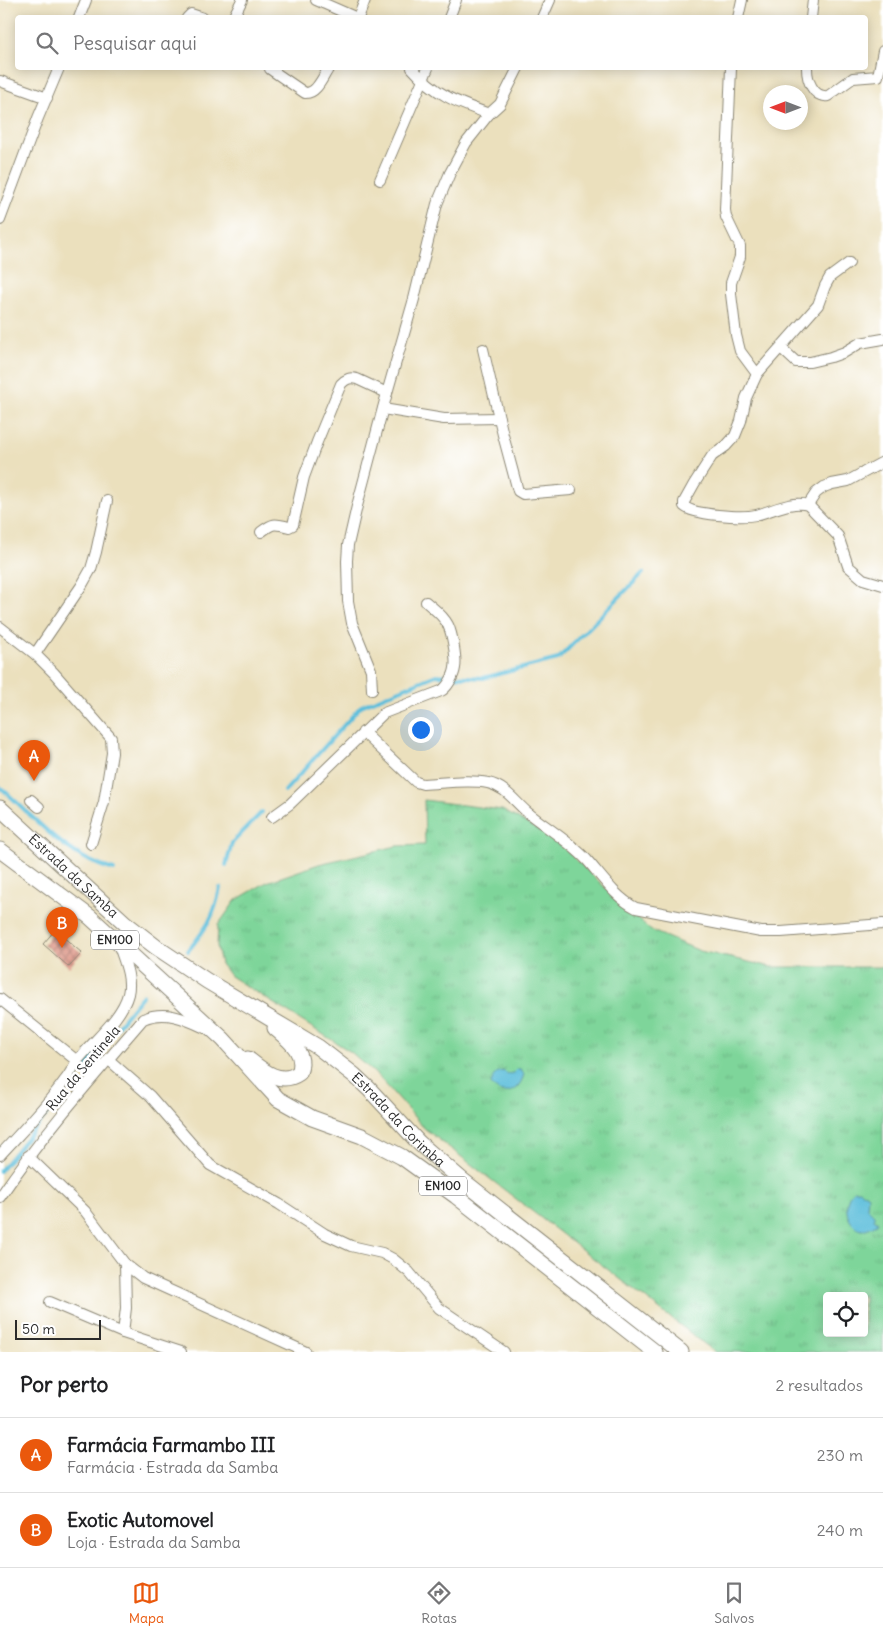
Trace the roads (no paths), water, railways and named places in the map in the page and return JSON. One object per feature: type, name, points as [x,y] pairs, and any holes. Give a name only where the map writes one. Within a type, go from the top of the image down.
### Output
[{"type":"main road","name":"Estrada da Samba","points":[[0,808],[143,937],[207,981],[249,1006]]},
{"type":"main road","name":"Estrada da Samba","points":[[0,850],[90,917],[219,1036]]},
{"type":"main road","points":[[219,1036],[255,1065],[276,1077],[288,1078],[299,1073],[302,1062],[298,1050],[249,1006]]},
{"type":"main road","name":"Estrada da Corimba","points":[[249,1006],[318,1047],[348,1071],[369,1089],[419,1143],[681,1352]]},
{"type":"main road","name":"Estrada da Corimba","points":[[219,1036],[278,1099],[312,1118],[362,1136],[402,1157],[456,1196],[655,1352]]},
{"type":"street","points":[[80,15],[86,0]]},
{"type":"street","points":[[234,15],[242,0]]},
{"type":"street","points":[[316,0],[350,15]]},
{"type":"street","points":[[358,15],[365,0]]},
{"type":"street","points":[[450,15],[456,0]]},
{"type":"street","points":[[543,15],[550,0]]},
{"type":"street","points":[[739,15],[742,0]]},
{"type":"street","points":[[812,15],[813,0]]},
{"type":"street","points":[[807,70],[809,83],[816,92],[823,97],[828,96],[853,78],[878,76],[883,52]]},
{"type":"street","points":[[0,220],[58,70]]},
{"type":"street","points":[[271,70],[309,94],[314,91],[328,70]]},
{"type":"street","points":[[414,70],[423,80],[448,98],[489,114]]},
{"type":"street","points":[[380,180],[427,70]]},
{"type":"street","points":[[372,690],[371,670],[349,614],[346,561],[357,506],[438,204],[450,173],[466,143],[489,114],[500,104],[517,70]]},
{"type":"street","points":[[731,70],[725,210],[726,217],[740,246],[740,257],[731,283],[731,294],[739,348],[756,374]]},
{"type":"street","points":[[0,81],[47,98]]},
{"type":"street","points":[[849,263],[830,277],[818,305],[756,374],[746,398],[741,421],[735,436],[726,446],[712,456],[694,484],[684,502],[684,506],[692,512],[744,516],[794,504],[808,505],[838,536],[848,566],[863,579],[883,585]]},
{"type":"street","points":[[781,348],[796,362],[810,362],[845,352],[860,343],[883,339]]},
{"type":"street","points":[[483,349],[517,489],[520,493],[572,490]]},
{"type":"street","points":[[261,532],[271,524],[289,527],[293,525],[304,476],[344,380],[357,379],[387,393]]},
{"type":"street","points":[[382,409],[444,419],[499,418]]},
{"type":"street","points":[[808,505],[816,493],[824,487],[848,482],[883,462]]},
{"type":"street","points":[[35,654],[91,569],[106,502]]},
{"type":"street","points":[[272,818],[290,804],[384,713],[441,691],[447,686],[455,668],[451,636],[447,623],[439,612],[426,602]]},
{"type":"street","points":[[0,626],[35,654],[96,719],[112,742],[104,802],[91,844]]},
{"type":"street","points":[[363,732],[416,782],[424,784],[491,783],[507,791],[529,814],[564,838],[621,899],[636,908],[761,932],[883,924]]},
{"type":"street","name":"Rua da Sentinela","points":[[0,1155],[50,1099],[77,1061],[121,1010],[128,994],[128,974],[118,942]]},
{"type":"street","points":[[0,999],[77,1061]]},
{"type":"street","name":"Rua da Sentinela","points":[[0,1197],[28,1156],[143,1020],[163,1014],[176,1016],[219,1036]]},
{"type":"street","points":[[109,1060],[150,1096],[210,1164],[279,1204],[324,1234],[351,1246],[382,1253],[393,1259],[409,1272],[439,1308],[504,1352]]},
{"type":"street","points":[[28,1156],[85,1211],[125,1264],[143,1278],[306,1352]]},
{"type":"street","points":[[123,1333],[126,1291],[125,1264]]},
{"type":"street","points":[[50,1302],[123,1333],[181,1352]]},
{"type":"water","points":[[517,1069],[521,1069],[524,1074],[515,1089],[501,1092],[491,1084],[496,1073],[503,1071],[508,1074],[513,1073]]},
{"type":"water","points":[[854,1190],[859,1190],[868,1196],[867,1208],[874,1215],[874,1219],[878,1222],[877,1224],[862,1229],[852,1223],[847,1212],[847,1206],[850,1194]]},
{"type":"waterway","points":[[285,791],[361,706],[436,675],[483,678],[558,659],[643,573]]},
{"type":"waterway","points":[[0,787],[66,847],[97,864],[114,870]]},
{"type":"waterway","points":[[226,865],[232,843],[262,812]]},
{"type":"waterway","points":[[188,951],[209,922],[220,888]]},
{"type":"waterway","points":[[0,1171],[143,995]]},
{"type":"place","name":"Farmácia Farmambo III","points":[[34,781]]},
{"type":"place","name":"Exotic Automovel","points":[[62,948]]}]
